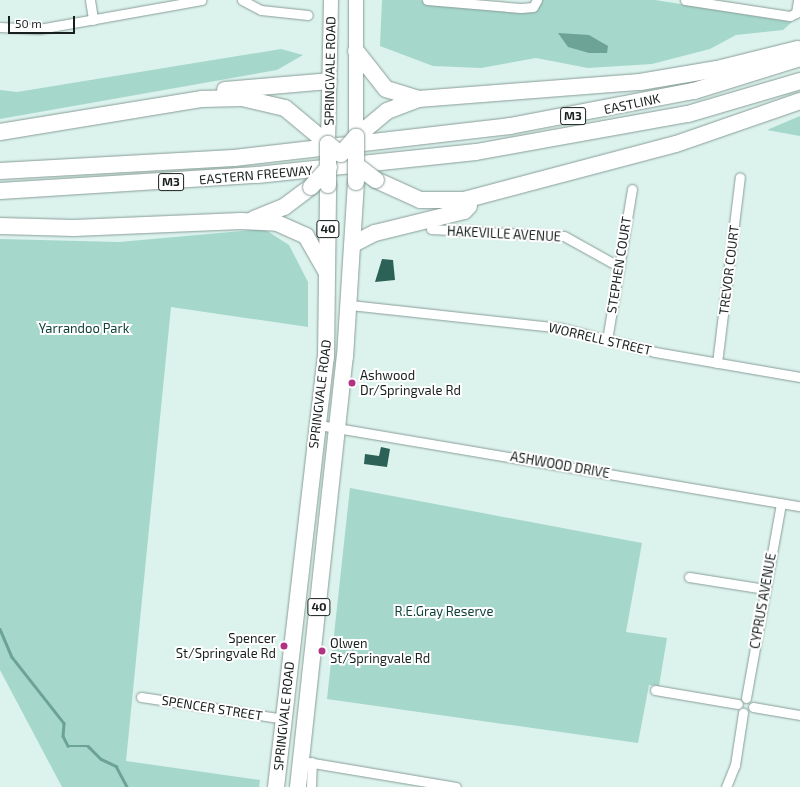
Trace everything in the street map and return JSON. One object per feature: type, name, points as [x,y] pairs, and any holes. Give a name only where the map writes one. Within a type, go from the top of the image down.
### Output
[{"type":"highway","points":[[331,143],[359,132],[387,111],[418,99],[640,82],[717,69],[800,48]]},
{"type":"highway","points":[[356,52],[382,86],[418,99]]},
{"type":"highway","name":"EASTLINK","points":[[331,143],[608,110],[721,84],[800,58]]},
{"type":"highway","points":[[177,103],[239,88],[329,81]]},
{"type":"highway","name":"EASTLINK","points":[[392,162],[513,146],[642,124],[730,103],[800,81]]},
{"type":"highway","points":[[0,132],[177,103],[222,98],[266,101],[295,114],[376,180],[408,198],[429,202],[477,197],[676,144],[800,101]]},
{"type":"highway","name":"SPRINGVALE ROAD","points":[[298,787],[307,762],[350,305],[356,165],[359,132]]},
{"type":"highway","name":"SPRINGVALE ROAD","points":[[276,787],[327,346],[328,185],[331,143]]},
{"type":"highway","name":"EASTERN FREEWAY","points":[[0,171],[161,164],[331,143]]},
{"type":"highway","name":"EASTERN FREEWAY","points":[[0,191],[128,186],[392,162]]},
{"type":"highway","points":[[241,221],[274,212],[311,187],[329,167]]},
{"type":"highway","points":[[353,244],[375,233],[464,211],[477,197]]},
{"type":"highway","points":[[0,226],[74,228],[241,221],[277,223],[295,229],[311,242],[328,274]]},
{"type":"main road","name":"SPRINGVALE ROAD","points":[[331,143],[329,81],[332,0]]},
{"type":"main road","name":"SPRINGVALE ROAD","points":[[356,0],[359,132]]},
{"type":"street","points":[[90,0],[94,20]]},
{"type":"street","points":[[0,27],[32,30],[201,0]]},
{"type":"street","points":[[242,0],[261,10],[308,15]]},
{"type":"street","points":[[427,0],[521,8],[533,6],[537,0]]},
{"type":"street","points":[[686,0],[790,16],[796,13],[798,0]]},
{"type":"street","name":"TREVOR COURT","points":[[717,363],[740,176]]},
{"type":"street","name":"STEPHEN COURT","points":[[608,340],[618,266],[632,189]]},
{"type":"street","name":"HAKEVILLE AVENUE","points":[[431,229],[564,236],[618,266]]},
{"type":"street","name":"WORRELL STREET","points":[[350,305],[561,328],[608,340],[717,363],[800,377]]},
{"type":"street","name":"ASHWOOD DRIVE","points":[[319,425],[800,506]]},
{"type":"street","name":"CYPRUS AVENUE","points":[[746,698],[781,503]]},
{"type":"street","points":[[689,577],[765,589]]},
{"type":"street","points":[[655,690],[738,704],[746,698],[753,706],[800,714]]},
{"type":"street","name":"SPENCER STREET","points":[[141,697],[284,719]]},
{"type":"street","points":[[726,787],[735,765],[743,713],[738,704]]},
{"type":"street","points":[[743,713],[753,706]]},
{"type":"street","points":[[307,762],[456,787]]},
{"type":"street","name":"SPRINGVALE ROAD","points":[[307,762],[311,787]]},
{"type":"green space","points":[[382,0],[419,0],[520,12],[540,0],[655,0],[792,22],[783,30],[736,35],[710,49],[652,64],[588,68],[536,58],[481,68],[433,66],[380,46]]},
{"type":"green space","points":[[281,49],[303,55],[277,70],[0,119],[0,90],[17,92]]},
{"type":"green space","points":[[800,116],[800,136],[767,130]]},
{"type":"green space","name":"Yarrandoo Park","points":[[264,229],[289,245],[308,282],[308,327],[171,307],[126,761],[260,780],[259,787],[62,787],[0,670],[0,239],[119,242]]},
{"type":"green space","name":"R.E.Gray Reserve","points":[[350,488],[642,543],[626,632],[667,638],[659,686],[649,685],[638,743],[327,699]]},
{"type":"shaded area","points":[[558,33],[589,35],[608,46],[607,53],[589,53],[568,47]]},
{"type":"building","points":[[382,259],[393,260],[395,280],[375,282]]},
{"type":"building","points":[[381,447],[390,449],[387,467],[364,464],[365,454],[379,456]]},
{"type":"waterway","points":[[0,629],[12,657],[64,723],[63,736],[68,746],[88,746],[101,759],[116,766],[127,787]]},
{"type":"place","name":"Ashwood Dr/Springvale Rd","points":[[352,383]]},
{"type":"place","name":"Spencer St/Springvale Rd","points":[[284,646]]},
{"type":"place","name":"Olwen St/Springvale Rd","points":[[322,651]]}]
